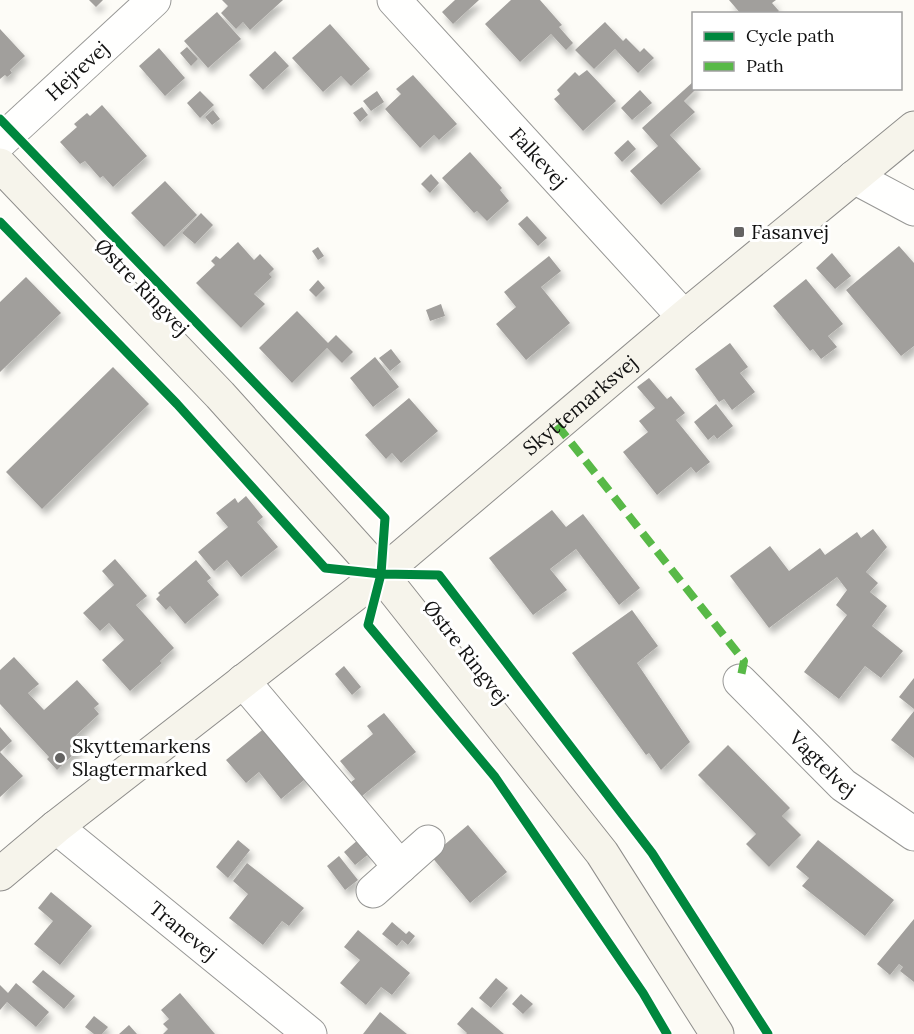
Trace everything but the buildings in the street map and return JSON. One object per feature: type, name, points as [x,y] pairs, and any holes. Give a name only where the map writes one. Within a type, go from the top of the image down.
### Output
[{"type":"street","name":"Hejrevej","points":[[0,142],[154,0]]},
{"type":"street","name":"Falkevej","points":[[394,0],[684,317]]},
{"type":"street","name":"Skyttemarksvej","points":[[0,874],[56,827],[381,573],[684,317],[914,128]]},
{"type":"street","name":"Østre Ringvej","points":[[0,165],[220,395],[381,573],[602,853],[717,1034]]},
{"type":"street","points":[[854,177],[914,209]]},
{"type":"street","points":[[243,681],[400,867]]},
{"type":"street","name":"Vagtelvej","points":[[740,681],[843,785],[914,834]]},
{"type":"street","name":"Tranevej","points":[[56,827],[310,1034]]},
{"type":"street","points":[[373,891],[428,842]]},
{"type":"marked path","points":[[557,425],[744,661],[740,681]]},
{"type":"cycle path","points":[[0,119],[385,518],[381,574],[368,625],[495,777],[643,993],[667,1034]]},
{"type":"cycle path","points":[[0,222],[177,404],[325,568],[381,574],[439,575],[652,853],[768,1034]]},
{"type":"place","name":"Fasanvej","points":[[739,232]]},
{"type":"place","name":"Skyttemarkens Slagtermarked","points":[[60,758]]}]
